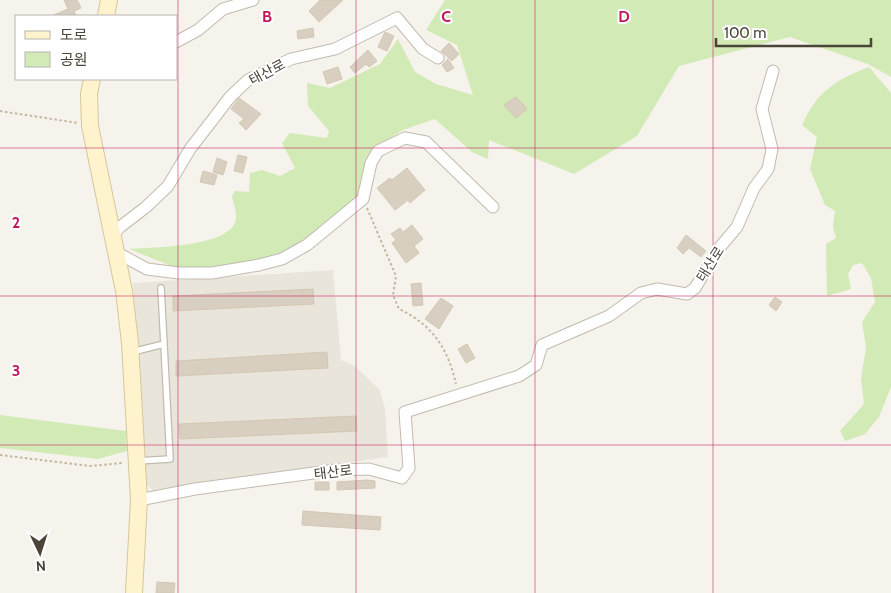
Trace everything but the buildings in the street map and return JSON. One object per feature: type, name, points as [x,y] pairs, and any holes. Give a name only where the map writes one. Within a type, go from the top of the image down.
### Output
[{"type":"street","points":[[106,15],[110,0]]},
{"type":"street","points":[[178,41],[198,30],[221,5],[253,0]]},
{"type":"street","name":"태산로","points":[[113,244],[120,227],[146,207],[168,186],[190,150],[214,118],[230,97],[248,80],[291,60],[335,50],[397,18],[423,49],[438,58]]},
{"type":"street","name":"태산로","points":[[139,500],[195,489],[336,470],[369,469],[402,478],[410,468],[405,412],[519,376],[536,365],[542,345],[609,316],[641,292],[657,289],[687,294],[695,288],[720,246],[737,227],[754,188],[768,169],[772,149],[762,109],[773,71]]},
{"type":"street","points":[[92,80],[88,94],[90,126],[124,291],[131,352],[135,462],[139,500],[134,593]]},
{"type":"street","points":[[113,244],[147,269],[179,273],[212,272],[259,265],[282,258],[306,245],[363,199],[371,163],[378,151],[405,138],[426,142],[493,208]]},
{"type":"lane","points":[[135,462],[170,459],[161,288]]},
{"type":"lane","points":[[131,352],[164,344]]},
{"type":"path","points":[[0,111],[90,126]]},
{"type":"path","points":[[363,199],[396,276],[393,295],[399,310],[413,316],[436,337],[451,361],[459,396]]},
{"type":"path","points":[[0,455],[90,466],[135,462]]},
{"type":"shaded area","points":[[333,270],[341,360],[355,366],[379,389],[385,408],[388,457],[153,491],[145,483],[133,283]]},
{"type":"green space","points":[[445,0],[891,0],[891,77],[868,64],[790,37],[679,66],[637,136],[574,174],[489,140],[488,159],[472,152],[435,119],[403,130],[375,148],[359,198],[309,238],[284,253],[259,261],[216,268],[179,269],[129,249],[206,241],[220,236],[231,229],[236,219],[232,196],[235,191],[249,192],[250,173],[262,170],[280,176],[295,168],[282,143],[290,133],[327,138],[329,131],[308,106],[307,83],[330,88],[380,64],[398,39],[415,72],[436,84],[473,95],[457,45],[426,30]]},
{"type":"green space","points":[[869,67],[891,93],[891,387],[879,417],[865,434],[845,441],[840,431],[864,404],[861,379],[866,347],[862,322],[875,302],[871,278],[862,263],[853,265],[848,274],[851,289],[827,296],[826,244],[836,238],[833,227],[835,211],[825,205],[810,169],[817,137],[802,125],[814,103],[829,88],[837,82]]},
{"type":"green space","points":[[0,415],[126,431],[127,451],[98,459],[0,448]]}]
